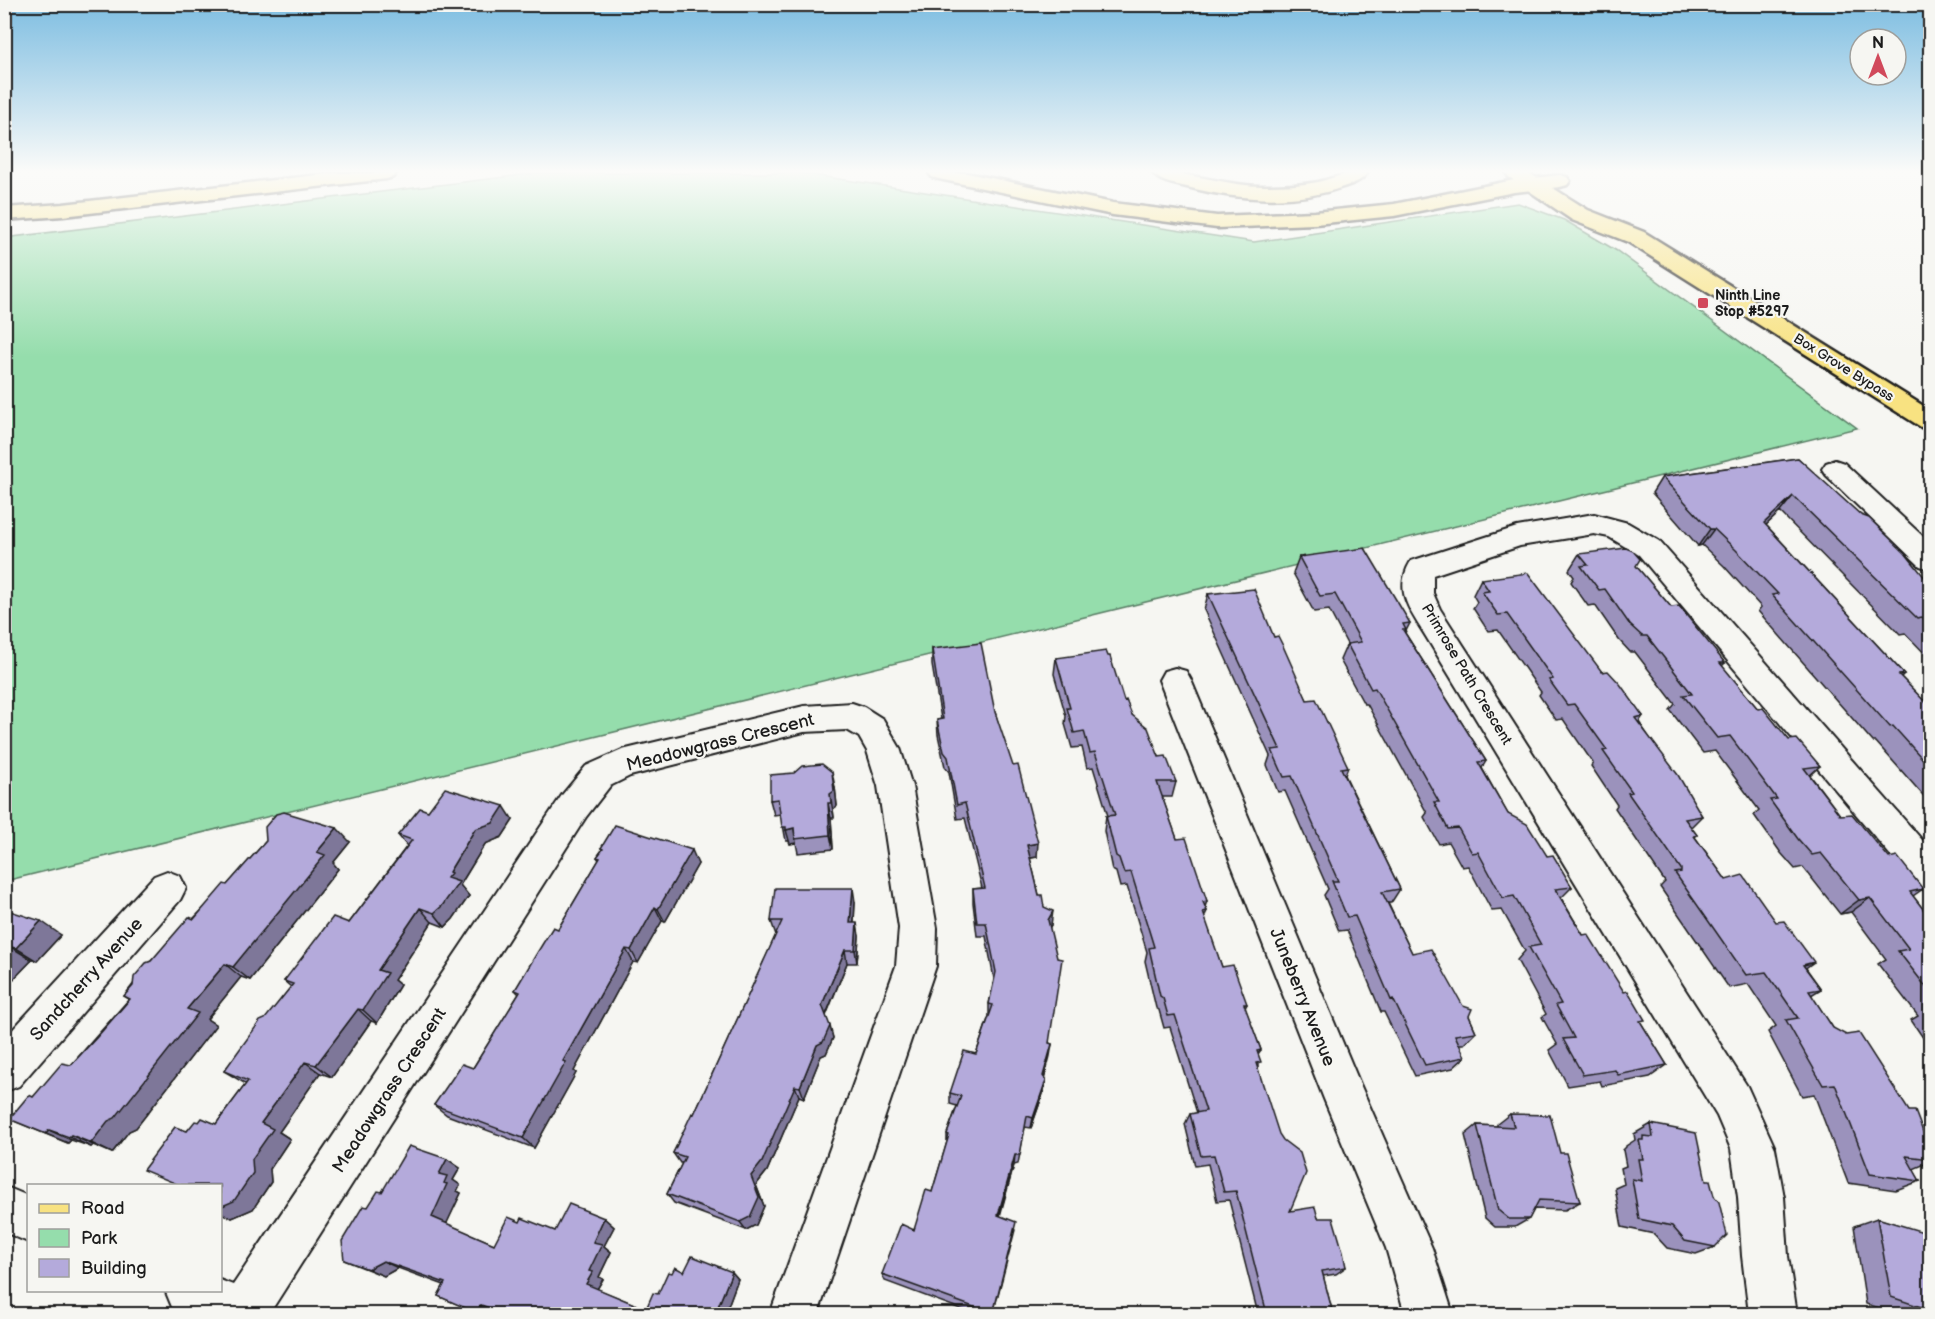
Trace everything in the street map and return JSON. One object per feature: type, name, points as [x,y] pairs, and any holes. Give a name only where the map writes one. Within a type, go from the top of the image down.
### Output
[{"type":"main road","name":"Box Grove Bypass","points":[[1630,235],[1930,421]]},
{"type":"street","points":[[1835,470],[1930,559]]},
{"type":"street","name":"Primrose Path Crescent","points":[[1773,1314],[1765,1256],[1761,1197],[1753,1148],[1732,1101],[1428,612],[1415,589],[1415,577],[1421,568],[1518,537],[1594,524],[1618,530],[1648,548],[1930,875]]},
{"type":"street","name":"Juneberry Avenue","points":[[1175,680],[1408,1248],[1429,1314]]},
{"type":"street","name":"Meadowgrass Crescent","points":[[242,1314],[574,806],[598,776],[622,764],[804,719],[852,716],[870,728],[883,748],[895,786],[918,928],[916,966],[794,1314]]},
{"type":"street","name":"Sandcherry Avenue","points":[[4,1071],[167,888]]},
{"type":"street","points":[[4,1208],[27,1219]]},
{"type":"street","points":[[193,1292],[242,1314]]},
{"type":"green space","points":[[32,235],[1205,235],[1254,242],[1304,235],[1589,235],[1617,251],[1857,428],[5,881],[4,238]]},
{"type":"building","points":[[1798,458],[1861,515],[1869,518],[1905,553],[1930,584],[1930,626],[1922,617],[1917,618],[1793,496],[1764,523],[1904,674],[1899,675],[1930,707],[1930,767],[1893,726],[1890,727],[1772,595],[1778,594],[1736,550],[1714,529],[1710,529],[1662,477]]},
{"type":"building","points":[[1365,548],[1410,623],[1403,624],[1406,630],[1403,630],[1486,761],[1478,762],[1508,814],[1527,824],[1547,856],[1553,855],[1572,887],[1555,889],[1583,935],[1588,934],[1624,992],[1628,991],[1645,1020],[1640,1021],[1667,1065],[1618,1075],[1615,1070],[1583,1075],[1563,1039],[1574,1038],[1556,1005],[1561,1004],[1529,947],[1541,945],[1514,896],[1503,898],[1478,852],[1472,853],[1458,828],[1448,829],[1434,802],[1439,802],[1375,688],[1371,689],[1347,644],[1361,642],[1335,594],[1320,596],[1299,557]]},
{"type":"building","points":[[1626,548],[1633,551],[1640,559],[1636,566],[1671,607],[1679,606],[1725,663],[1720,663],[1758,709],[1763,708],[1789,740],[1797,739],[1820,766],[1804,768],[1840,815],[1852,814],[1889,858],[1897,856],[1923,889],[1910,892],[1930,918],[1930,992],[1898,951],[1909,949],[1870,898],[1859,900],[1821,853],[1812,855],[1798,839],[1770,800],[1777,799],[1730,736],[1717,738],[1683,695],[1692,694],[1647,636],[1642,636],[1630,625],[1605,589],[1599,590],[1581,566],[1588,565],[1579,554]]},
{"type":"building","points":[[1528,573],[1602,672],[1608,671],[1643,716],[1635,718],[1678,775],[1702,816],[1685,819],[1697,835],[1694,836],[1726,880],[1743,875],[1776,922],[1784,921],[1814,962],[1803,965],[1821,989],[1809,991],[1833,1028],[1846,1035],[1859,1033],[1909,1111],[1915,1111],[1930,1150],[1930,1159],[1906,1156],[1920,1181],[1870,1174],[1835,1084],[1823,1085],[1786,1020],[1798,1018],[1766,972],[1746,975],[1675,873],[1681,872],[1681,869],[1628,793],[1632,792],[1603,751],[1607,750],[1574,704],[1567,705],[1549,680],[1553,679],[1507,614],[1498,615],[1482,592],[1489,591],[1481,579]]},
{"type":"building","points":[[1254,589],[1274,637],[1278,636],[1307,700],[1316,699],[1348,767],[1341,768],[1400,889],[1382,892],[1412,953],[1431,949],[1463,1006],[1472,1009],[1469,1016],[1476,1032],[1455,1035],[1465,1057],[1425,1065],[1393,999],[1391,1000],[1355,916],[1347,917],[1332,881],[1338,881],[1292,776],[1284,777],[1272,750],[1280,749],[1208,594]]},
{"type":"building","points":[[981,643],[995,712],[1013,766],[1018,765],[1038,843],[1027,845],[1039,895],[1042,895],[1044,907],[1053,911],[1048,920],[1057,958],[1062,959],[1049,1043],[1052,1044],[1043,1076],[1046,1080],[1033,1118],[1027,1116],[1020,1155],[1015,1155],[998,1215],[1016,1222],[993,1314],[882,1274],[901,1224],[914,1230],[926,1190],[932,1192],[949,1135],[947,1134],[961,1096],[950,1093],[964,1051],[976,1054],[993,1005],[989,1004],[996,972],[986,923],[977,923],[973,889],[985,888],[965,803],[957,805],[948,757],[944,752],[937,720],[943,719],[932,649]]},
{"type":"building","points":[[1106,651],[1110,656],[1124,701],[1126,700],[1132,715],[1148,728],[1159,757],[1166,756],[1176,782],[1157,782],[1177,839],[1186,838],[1207,901],[1203,902],[1207,911],[1203,912],[1222,967],[1233,965],[1247,1004],[1244,1004],[1261,1050],[1257,1051],[1261,1062],[1256,1063],[1279,1134],[1300,1153],[1306,1173],[1290,1211],[1315,1207],[1318,1218],[1333,1218],[1346,1267],[1322,1271],[1333,1314],[1267,1314],[1236,1191],[1224,1192],[1214,1155],[1201,1156],[1190,1114],[1206,1111],[1175,1015],[1168,1016],[1163,998],[1160,996],[1149,948],[1154,947],[1131,872],[1124,873],[1119,858],[1116,856],[1106,816],[1115,815],[1095,752],[1090,753],[1084,731],[1074,733],[1067,708],[1070,708],[1056,658]]},
{"type":"building","points":[[822,764],[832,772],[834,791],[830,794],[831,803],[828,803],[830,835],[795,839],[794,828],[786,830],[786,827],[782,827],[778,799],[770,800],[770,775],[794,773],[802,766]]},
{"type":"building","points":[[445,788],[504,806],[493,823],[475,829],[449,872],[451,873],[447,878],[459,882],[442,906],[434,913],[420,908],[378,970],[387,973],[363,1010],[358,1009],[316,1065],[305,1062],[261,1123],[273,1129],[252,1159],[253,1173],[234,1201],[222,1206],[222,1184],[177,1184],[143,1170],[175,1127],[187,1131],[195,1121],[199,1122],[202,1118],[216,1124],[248,1081],[224,1071],[260,1021],[265,1019],[293,984],[284,981],[333,917],[349,923],[412,840],[398,835],[420,808],[428,811]]},
{"type":"building","points":[[284,812],[337,828],[317,852],[325,855],[233,967],[225,964],[187,1009],[198,1013],[115,1118],[108,1121],[91,1143],[49,1130],[46,1134],[9,1119],[29,1095],[33,1097],[62,1063],[71,1065],[97,1037],[130,999],[124,996],[133,986],[134,977],[189,917],[194,919],[224,884],[227,885],[266,841],[265,827],[276,814]]},
{"type":"building","points":[[615,825],[692,850],[658,909],[655,907],[631,950],[626,949],[523,1138],[434,1105],[462,1064],[473,1068],[520,992],[515,990],[537,953],[553,927],[558,929],[600,858],[597,857],[603,849],[601,848]]},
{"type":"building","points":[[775,888],[853,888],[850,923],[857,923],[855,950],[845,950],[822,1005],[830,1026],[823,1042],[817,1045],[800,1087],[795,1086],[762,1162],[751,1176],[759,1197],[750,1217],[740,1222],[667,1194],[685,1157],[673,1153],[692,1113],[694,1114],[782,921],[771,921]]},
{"type":"building","points":[[4,909],[41,921],[16,948],[11,947],[4,953]]},
{"type":"building","points":[[1510,1114],[1550,1115],[1560,1153],[1566,1153],[1580,1202],[1539,1200],[1529,1219],[1509,1219],[1498,1210],[1477,1125],[1514,1127]]},
{"type":"building","points":[[1651,1124],[1696,1133],[1706,1181],[1710,1181],[1714,1196],[1719,1202],[1727,1235],[1715,1247],[1685,1241],[1672,1226],[1639,1219],[1632,1179],[1642,1181],[1638,1159],[1643,1159],[1639,1140],[1643,1140],[1643,1136],[1653,1137]]},
{"type":"building","points":[[409,1146],[447,1159],[439,1174],[447,1176],[444,1183],[447,1184],[432,1217],[494,1244],[508,1217],[520,1222],[522,1218],[555,1231],[569,1204],[604,1218],[593,1242],[602,1244],[589,1271],[593,1272],[586,1284],[646,1309],[653,1293],[658,1294],[668,1272],[672,1273],[675,1267],[684,1272],[692,1256],[732,1272],[715,1314],[506,1314],[481,1305],[477,1313],[438,1296],[445,1283],[383,1261],[368,1269],[344,1260],[342,1241],[363,1206],[368,1207],[378,1191],[382,1192]]},
{"type":"building","points":[[1877,1218],[1930,1234],[1930,1310],[1891,1297]]},
{"type":"place","name":"Ninth Line Stop #5297","points":[[1703,303]]}]
